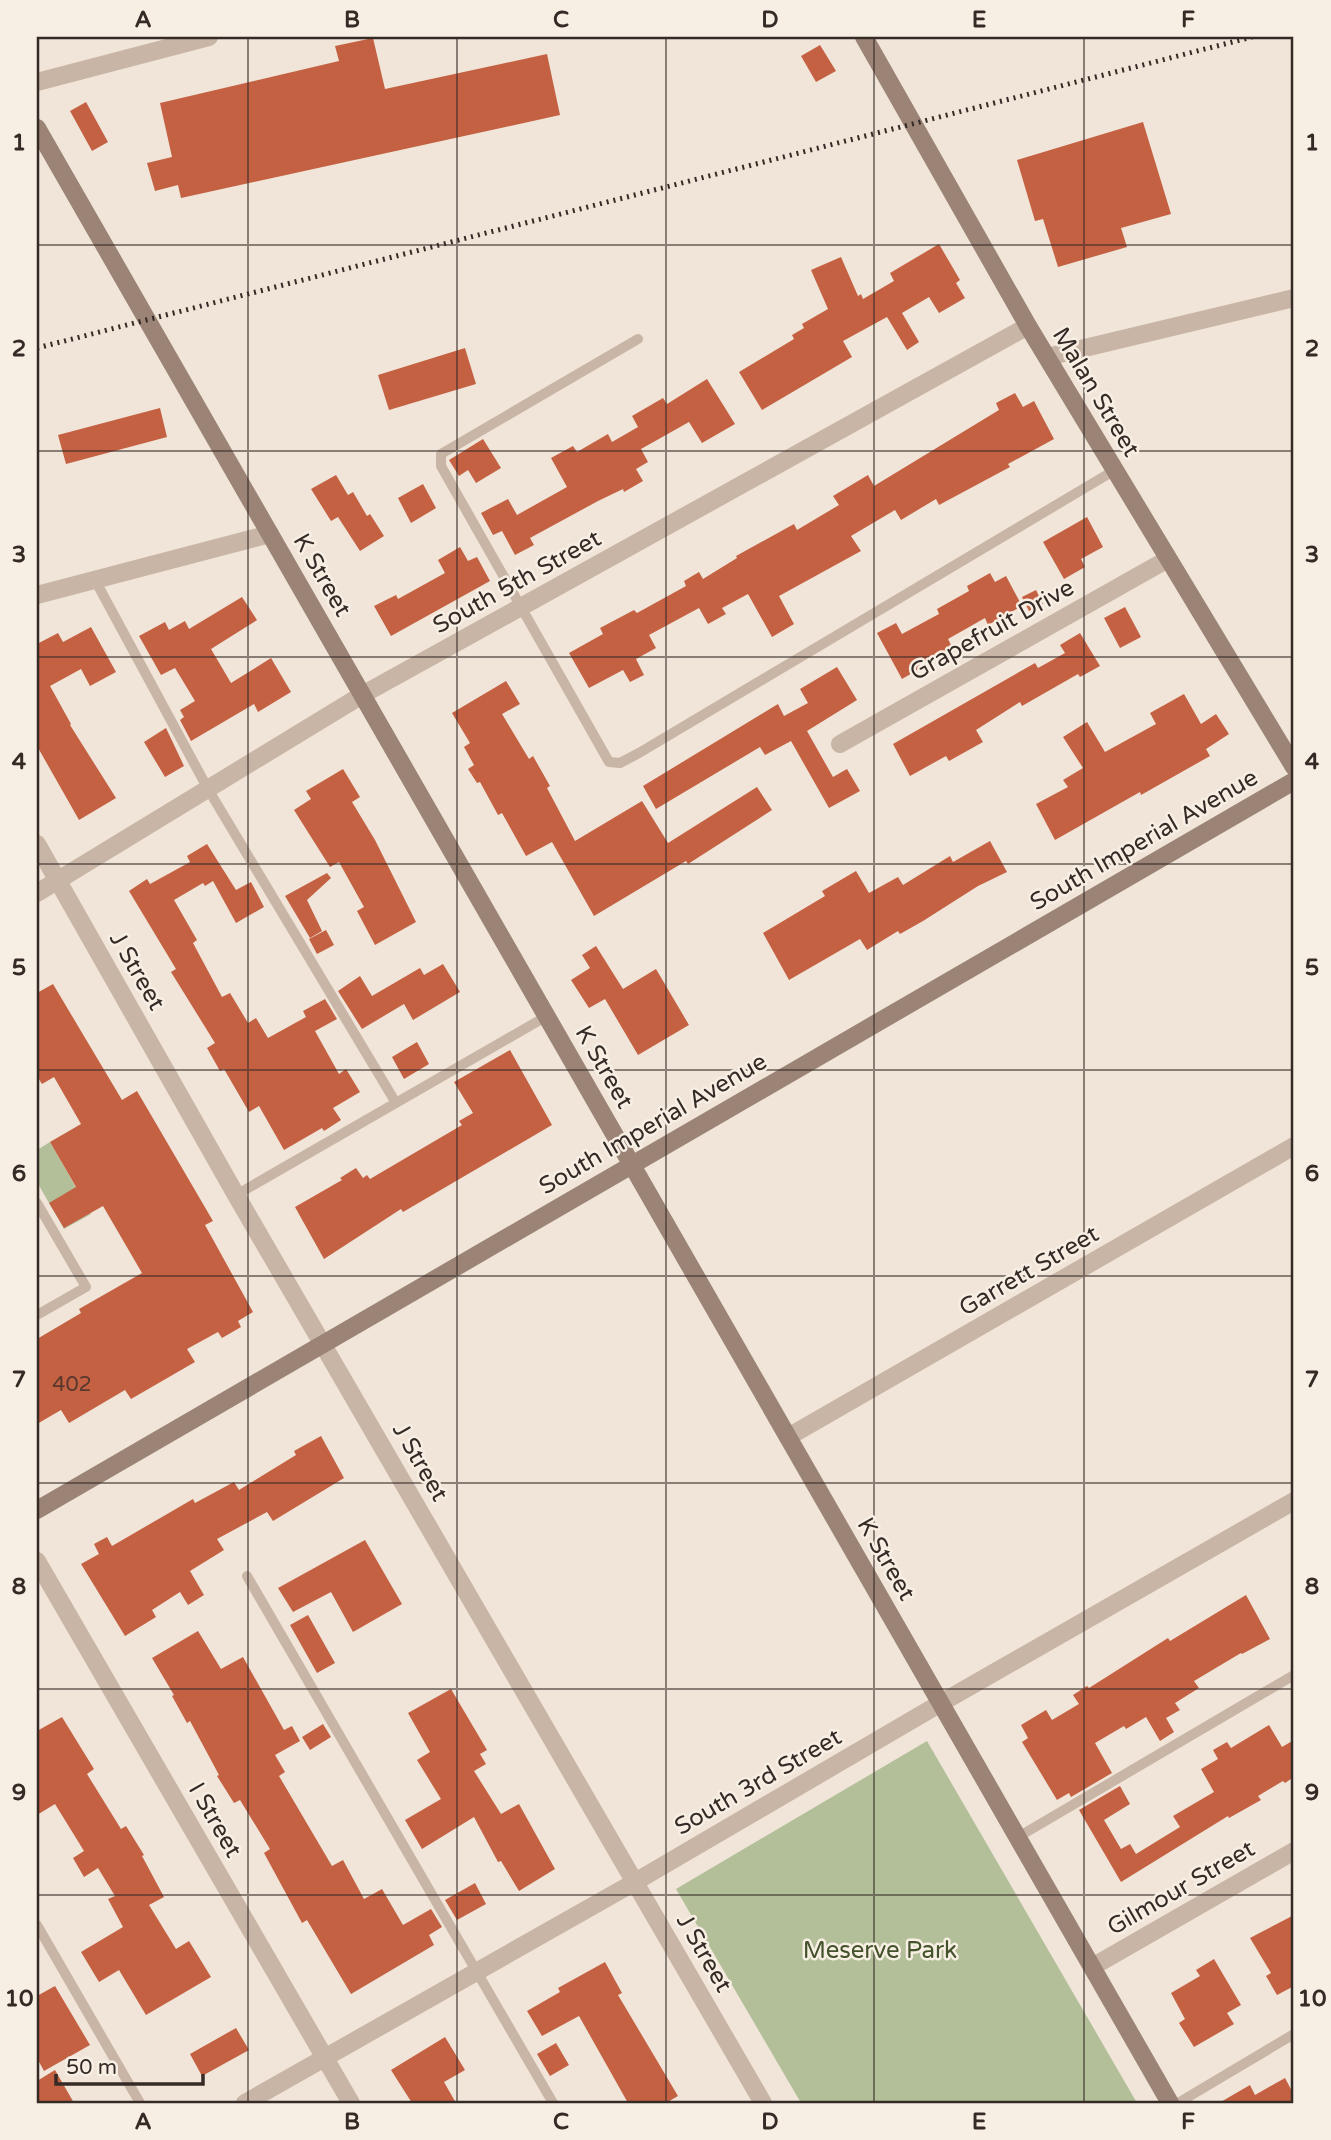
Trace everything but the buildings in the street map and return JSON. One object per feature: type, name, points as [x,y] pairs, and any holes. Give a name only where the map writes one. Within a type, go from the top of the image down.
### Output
[{"type":"street","points":[[37,82],[177,41],[209,37]]},
{"type":"street","name":"Malan Street","points":[[864,37],[1028,326],[1294,768]]},
{"type":"street","name":"K Street","points":[[37,128],[1170,2103]]},
{"type":"street","points":[[1047,357],[1294,298]]},
{"type":"street","name":"South 5th Street","points":[[37,893],[362,695],[1028,326]]},
{"type":"street","points":[[37,595],[270,534]]},
{"type":"street","name":"Grapefruit Drive","points":[[840,744],[1168,558]]},
{"type":"street","name":"South Imperial Avenue","points":[[37,1510],[1294,781]]},
{"type":"street","name":"J Street","points":[[37,844],[236,1195],[763,2103]]},
{"type":"street","name":"Garrett Street","points":[[788,1437],[1294,1146]]},
{"type":"street","name":"South 3rd Street","points":[[245,2103],[635,1882],[1294,1501]]},
{"type":"street","name":"I Street","points":[[37,1561],[351,2103]]},
{"type":"street","name":"Gilmour Street","points":[[1093,1967],[1294,1851]]},
{"type":"lane","points":[[638,339],[441,454],[441,466],[609,762],[620,763],[1115,470]]},
{"type":"lane","points":[[95,580],[208,789],[396,1103]]},
{"type":"lane","points":[[236,1195],[547,1016]]},
{"type":"lane","points":[[37,1203],[86,1287],[37,1315]]},
{"type":"lane","points":[[247,1576],[553,2103]]},
{"type":"lane","points":[[1018,1838],[1294,1675]]},
{"type":"lane","points":[[37,1925],[139,2103]]},
{"type":"lane","points":[[1178,2103],[1294,2034]]},
{"type":"green space","points":[[50,1142],[91,1214],[64,1229],[37,1182],[37,1150]]},
{"type":"green space","name":"Meserve Park","points":[[927,1741],[1137,2103],[801,2103],[676,1889]]},
{"type":"railway","points":[[37,348],[1252,37]]}]
